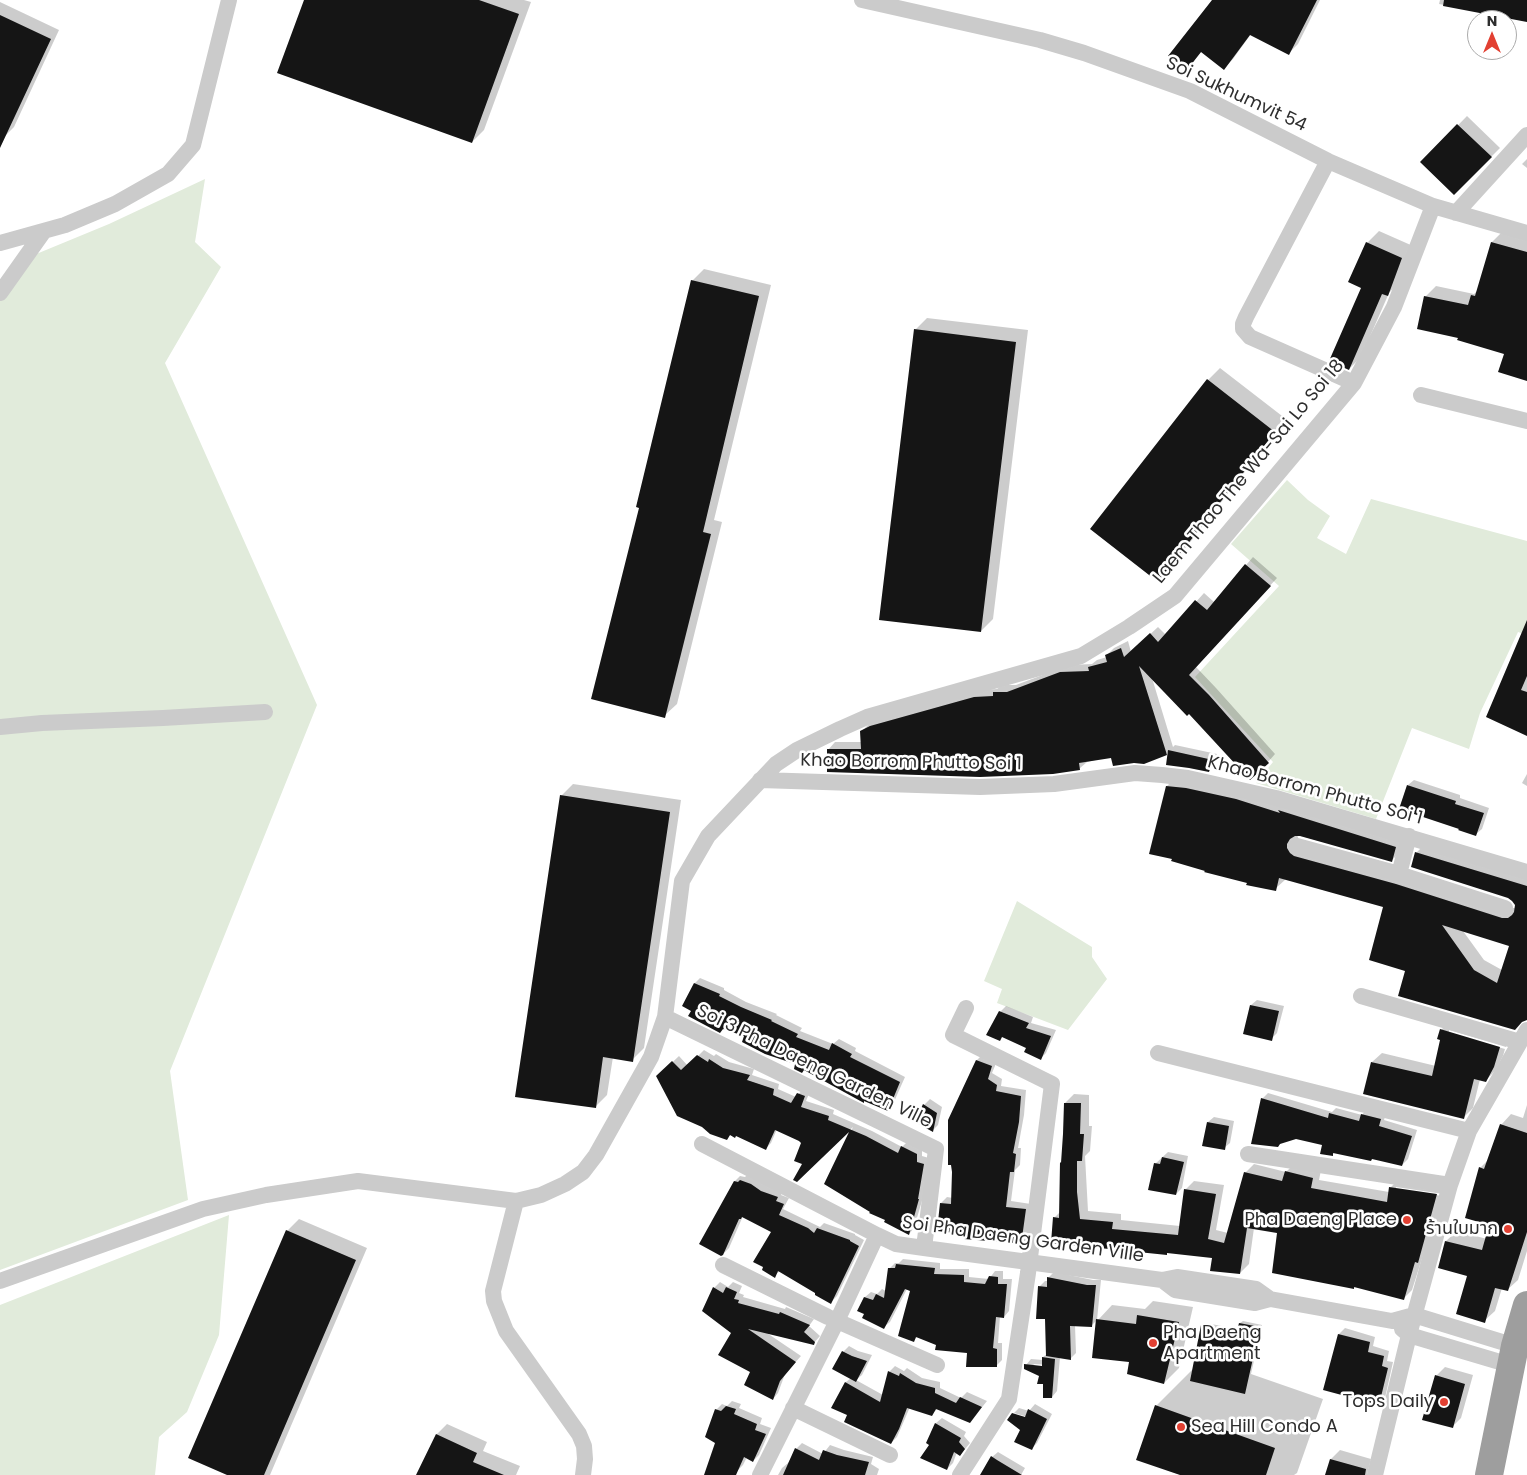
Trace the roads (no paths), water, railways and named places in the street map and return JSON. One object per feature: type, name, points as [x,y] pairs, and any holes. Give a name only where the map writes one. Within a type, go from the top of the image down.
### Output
[{"type":"highway","points":[[1490,1475],[1517,1364],[1527,1305]]},
{"type":"street","points":[[0,243],[65,225],[115,204],[168,174],[193,145],[229,0]]},
{"type":"street","name":"Soi Sukhumvit 54","points":[[862,0],[1040,40],[1084,54],[1190,91],[1328,161],[1433,206],[1527,232]]},
{"type":"street","points":[[1456,213],[1527,135]]},
{"type":"street","points":[[1328,161],[1246,316],[1243,329],[1250,337],[1354,383]]},
{"type":"street","name":"Laem Thao The Wa-Sai Lo Soi 18","points":[[0,1281],[203,1209],[266,1195],[358,1181],[516,1201],[541,1195],[565,1184],[583,1172],[596,1155],[651,1057],[665,1017],[682,881],[708,836],[776,764],[797,750],[840,728],[867,717],[1081,656],[1129,628],[1175,596],[1354,383],[1394,307],[1433,206]]},
{"type":"street","points":[[0,293],[44,231]]},
{"type":"street","points":[[1421,396],[1527,421]]},
{"type":"street","points":[[0,727],[42,723],[265,712]]},
{"type":"street","name":"Khao Borrom Phutto Soi 1","points":[[760,780],[980,787],[1054,784],[1135,773],[1188,778],[1276,798],[1527,872]]},
{"type":"street","points":[[1399,874],[1409,836]]},
{"type":"street","points":[[1297,846],[1399,874],[1505,908]]},
{"type":"street","points":[[1361,996],[1524,1036],[1469,1132],[1450,1185],[1414,1315],[1374,1475]]},
{"type":"street","points":[[960,1475],[1009,1399],[1052,1084],[953,1034],[966,1008]]},
{"type":"street","name":"Soi 3 Pha Daeng Garden Ville","points":[[665,1017],[936,1149],[924,1248]]},
{"type":"street","points":[[1158,1053],[1469,1132]]},
{"type":"street","points":[[702,1144],[877,1235]]},
{"type":"street","points":[[1248,1154],[1450,1185]]},
{"type":"street","points":[[516,1201],[493,1291],[494,1301],[506,1331],[579,1434],[584,1446],[583,1475]]},
{"type":"street","name":"Soi Pha Daeng Garden Ville","points":[[760,1475],[837,1321],[877,1235],[896,1244],[1162,1280],[1175,1290],[1255,1303],[1270,1299],[1392,1320]]},
{"type":"street","points":[[723,1265],[837,1321],[937,1365]]},
{"type":"street","points":[[1392,1320],[1414,1315],[1517,1364]]},
{"type":"street","points":[[1392,1320],[1409,1335],[1517,1364]]},
{"type":"street","points":[[793,1408],[890,1455]]},
{"type":"place","name":"Pha Daeng Place","points":[[1407,1220]]},
{"type":"place","name":"ร้านใบมาก","points":[[1508,1229]]},
{"type":"place","name":"Pha Daeng Apartment","points":[[1153,1343]]},
{"type":"place","name":"Tops Daily","points":[[1444,1402]]},
{"type":"place","name":"Sea Hill Condo A","points":[[1181,1427]]}]
